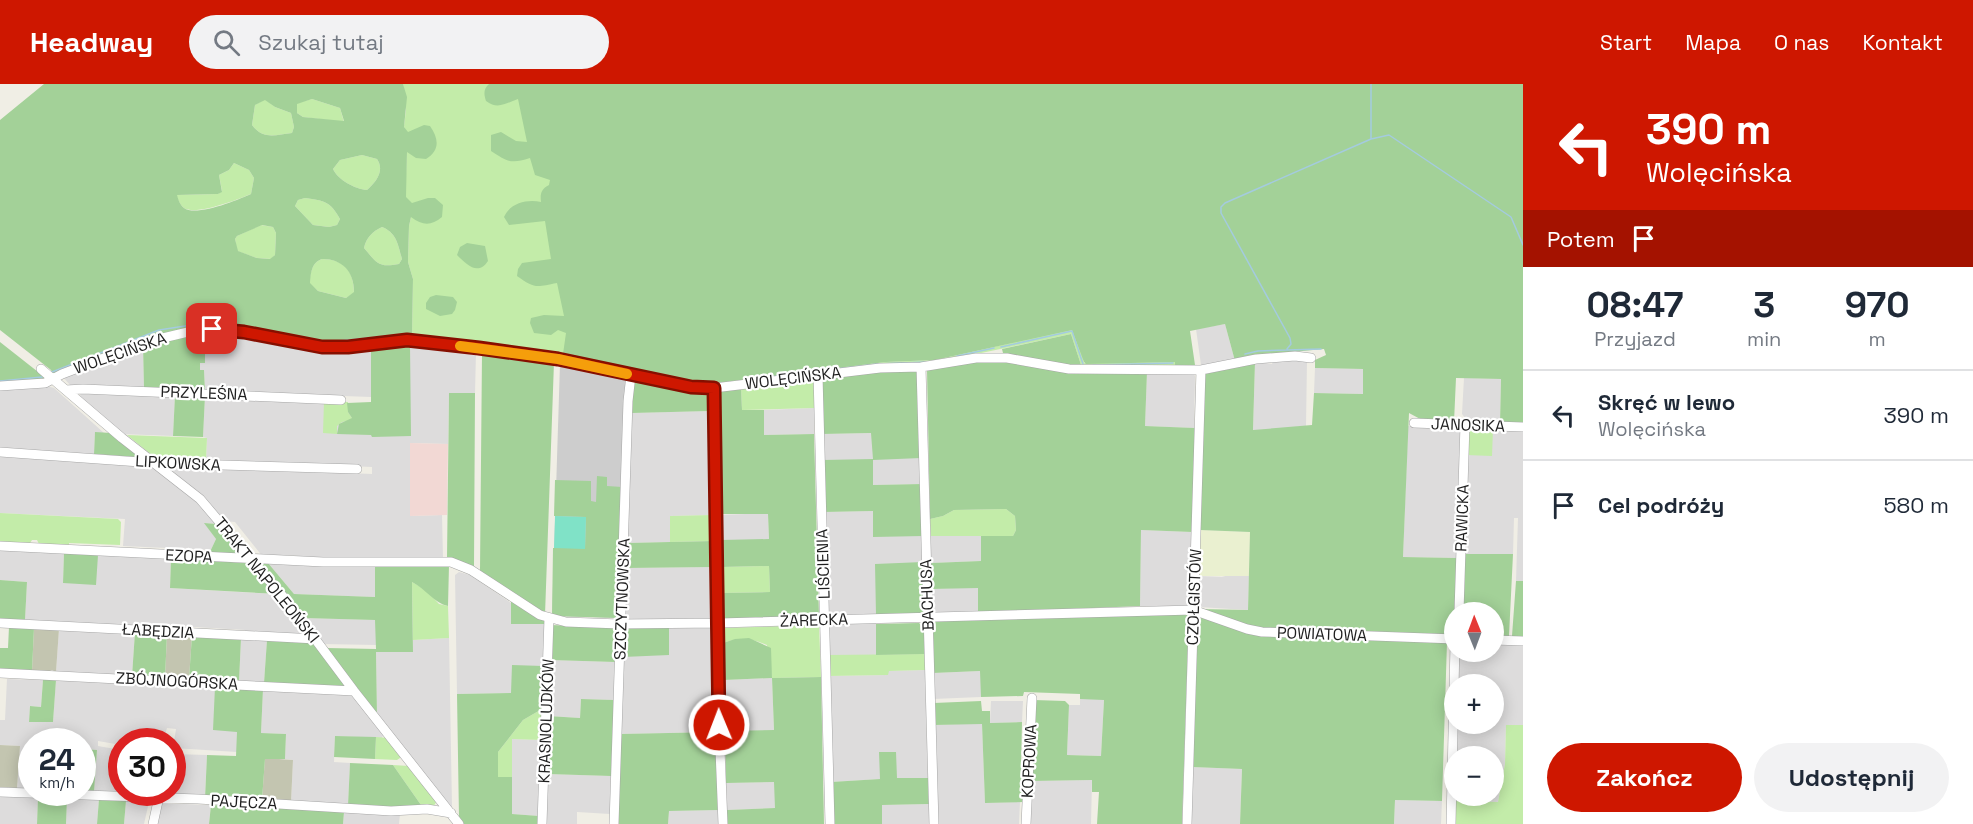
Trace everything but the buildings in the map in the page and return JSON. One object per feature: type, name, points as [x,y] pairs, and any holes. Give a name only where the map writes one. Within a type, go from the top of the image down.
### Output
[{"type":"street","name":"WOLĘCIŃSKA","points":[[0,386],[38,384],[146,342],[212,329],[244,332],[322,347],[348,347],[407,340],[558,359],[691,387],[714,388],[888,367],[921,367],[976,358],[999,357],[1069,369],[1201,370],[1256,359],[1296,356],[1311,358]]},
{"type":"street","name":"BACHUSA","points":[[921,367],[934,824]]},
{"type":"street","name":"TRAKT NAPOLEOŃSKI","points":[[41,369],[122,438],[196,494],[286,600],[354,691],[459,824]]},
{"type":"street","name":"CZOŁGISTÓW","points":[[1187,824],[1201,370]]},
{"type":"street","name":"SZCZYTNOWSKA","points":[[614,824],[628,401],[631,375]]},
{"type":"street","name":"LIŚCIENIA","points":[[818,375],[830,824]]},
{"type":"street","points":[[714,388],[719,725],[723,824]]},
{"type":"street","name":"PRZYLEŚNA","points":[[66,390],[341,400]]},
{"type":"street","name":"JANOSIKA","points":[[1414,423],[1523,427]]},
{"type":"street","name":"RAWICKA","points":[[1458,602],[1465,424]]},
{"type":"street","name":"LIPKOWSKA","points":[[0,452],[154,463],[357,469]]},
{"type":"street","name":"EZOPA","points":[[0,546],[250,560],[380,564],[451,562]]},
{"type":"street","name":"ŻARECKA","points":[[451,562],[471,570],[528,608],[549,618],[566,622],[719,623],[1193,610]]},
{"type":"street","name":"POWIATOWA","points":[[1193,610],[1262,632],[1444,640]]},
{"type":"street","name":"KRASNOLUDKÓW","points":[[542,824],[549,618]]},
{"type":"street","name":"ŁABĘDZIA","points":[[0,623],[316,639]]},
{"type":"street","points":[[1504,640],[1523,641]]},
{"type":"street","points":[[1451,824],[1455,662]]},
{"type":"street","name":"ZBÓJNOGÓRSKA","points":[[0,673],[354,691]]},
{"type":"street","name":"KOPROWA","points":[[1026,824],[1032,698]]},
{"type":"street","name":"PAJĘCZA","points":[[0,792],[108,794]]},
{"type":"street","name":"PAJĘCZA","points":[[186,797],[391,811],[427,809],[451,813]]},
{"type":"street","points":[[153,824],[157,806]]},
{"type":"shaded area","points":[[1225,324],[1235,361],[1201,365],[1196,329]]},
{"type":"shaded area","points":[[205,334],[281,343],[371,348],[371,397],[205,391],[204,370],[200,370],[200,363],[205,363]]},
{"type":"shaded area","points":[[410,344],[476,352],[475,393],[449,393],[448,444],[410,443],[410,516],[442,515],[443,559],[336,557],[335,559],[287,555],[286,557],[263,557],[235,522],[224,521],[170,469],[172,466],[372,474],[372,467],[206,460],[207,438],[203,437],[205,396],[324,401],[410,436]]},
{"type":"shaded area","points":[[143,346],[144,388],[70,385],[63,377]]},
{"type":"shaded area","points":[[1307,360],[1306,426],[1253,431],[1255,362],[1265,361],[1272,364],[1273,361]]},
{"type":"shaded area","points":[[560,364],[626,377],[618,618],[552,616]]},
{"type":"shaded area","points":[[1315,368],[1364,369],[1363,394],[1314,393]]},
{"type":"shaded area","points":[[1147,372],[1193,373],[1195,376],[1194,428],[1145,426]]},
{"type":"shaded area","points":[[1464,378],[1501,379],[1500,420],[1466,419],[1462,414]]},
{"type":"shaded area","points":[[47,386],[54,388],[104,433],[95,433],[94,454],[0,448],[0,389]]},
{"type":"shaded area","points":[[81,391],[175,395],[173,436],[121,434],[80,397]]},
{"type":"shaded area","points":[[814,408],[814,434],[764,435],[764,410]]},
{"type":"shaded area","points":[[710,411],[712,515],[670,516],[670,542],[627,543],[630,413]]},
{"type":"shaded area","points":[[1408,426],[1462,428],[1457,558],[1403,557]]},
{"type":"shaded area","points":[[1493,429],[1523,430],[1523,581],[1516,581],[1518,518],[1514,518],[1513,554],[1463,554],[1466,455]]},
{"type":"shaded area","points":[[872,433],[921,458],[922,484],[873,485],[873,460],[823,460],[822,434]]},
{"type":"shaded area","points":[[410,443],[448,444],[447,515],[410,516]]},
{"type":"shaded area","points":[[0,455],[151,465],[196,498],[217,524],[205,523],[216,539],[211,550],[123,546],[125,519],[0,513]]},
{"type":"shaded area","points":[[873,511],[923,536],[923,562],[876,615],[826,616],[824,512]]},
{"type":"shaded area","points":[[768,513],[769,540],[721,540],[720,515]]},
{"type":"shaded area","points":[[1141,530],[1192,532],[1189,606],[1140,606]]},
{"type":"shaded area","points":[[1200,530],[1250,532],[1249,576],[1199,576]]},
{"type":"shaded area","points":[[931,536],[981,536],[981,561],[931,563]]},
{"type":"shaded area","points":[[0,550],[64,553],[63,583],[98,555],[171,559],[170,588],[274,594],[280,606],[286,604],[310,636],[246,633],[245,630],[194,627],[167,626],[167,628],[25,620],[27,582],[0,580]]},
{"type":"shaded area","points":[[268,563],[375,566],[375,597],[294,594]]},
{"type":"shaded area","points":[[714,567],[714,619],[624,620],[626,568]]},
{"type":"shaded area","points":[[459,572],[470,575],[511,603],[511,624],[545,624],[543,666],[511,693],[457,694],[455,575]]},
{"type":"shaded area","points":[[1232,574],[1249,576],[1248,610],[1199,607],[1199,576],[1222,577]]},
{"type":"shaded area","points":[[978,587],[978,613],[932,614],[931,589]]},
{"type":"shaded area","points":[[303,618],[376,620],[376,645],[322,644]]},
{"type":"shaded area","points":[[876,622],[876,655],[828,655],[826,624]]},
{"type":"shaded area","points":[[714,626],[717,732],[620,734],[623,657],[669,627]]},
{"type":"shaded area","points":[[34,628],[59,629],[56,672],[52,670],[32,671]]},
{"type":"shaded area","points":[[59,629],[135,632],[132,676],[56,672]]},
{"type":"shaded area","points":[[167,634],[192,635],[189,679],[165,678]]},
{"type":"shaded area","points":[[241,638],[267,640],[264,683],[239,682]]},
{"type":"shaded area","points":[[449,638],[452,807],[450,808],[377,715],[376,651],[413,652],[413,640]]},
{"type":"shaded area","points":[[1504,644],[1523,645],[1523,725],[1506,725],[1504,769],[1504,746],[1455,746],[1456,734],[1504,734],[1504,674],[1457,674],[1458,662],[1504,662]]},
{"type":"shaded area","points":[[550,660],[615,662],[614,700],[581,699],[580,718],[548,716]]},
{"type":"shaded area","points":[[925,670],[928,778],[896,779],[896,752],[880,752],[880,779],[831,782],[828,676],[888,675],[888,671]]},
{"type":"shaded area","points":[[981,671],[981,697],[933,699],[933,673]]},
{"type":"shaded area","points":[[772,678],[774,731],[725,731],[724,680]]},
{"type":"shaded area","points":[[7,679],[43,680],[41,707],[30,706],[29,722],[53,722],[56,679],[215,687],[237,732],[237,752],[186,749],[186,728],[108,728],[108,743],[98,741],[98,746],[108,748],[108,792],[96,792],[96,728],[18,728],[18,746],[0,745],[0,720],[5,720]]},
{"type":"shaded area","points":[[263,689],[349,692],[384,733],[382,738],[335,736],[334,762],[350,763],[348,805],[291,802],[293,760],[285,759],[286,734],[261,733]]},
{"type":"shaded area","points":[[1080,699],[1104,699],[1101,756],[1067,755],[1069,705],[1080,705]]},
{"type":"shaded area","points":[[991,701],[1023,701],[1022,722],[990,723]]},
{"type":"shaded area","points":[[982,723],[985,803],[1020,802],[1019,824],[937,824],[934,725]]},
{"type":"shaded area","points":[[512,739],[541,740],[539,816],[512,814]]},
{"type":"shaded area","points":[[0,745],[18,746],[17,788],[0,787]]},
{"type":"shaded area","points":[[186,754],[207,755],[205,796],[186,795]]},
{"type":"shaded area","points":[[265,758],[293,760],[291,802],[262,800]]},
{"type":"shaded area","points":[[1192,767],[1242,769],[1240,824],[1190,824]]},
{"type":"shaded area","points":[[547,774],[611,776],[610,814],[577,812],[577,824],[545,824]]},
{"type":"shaded area","points":[[1092,780],[1091,824],[1029,824],[1031,781]]},
{"type":"shaded area","points":[[775,782],[775,808],[727,810],[726,783]]},
{"type":"shaded area","points":[[0,795],[18,796],[18,806],[38,806],[37,824],[0,824]]},
{"type":"shaded area","points":[[96,799],[99,799],[97,824],[66,824],[67,806],[96,806]]},
{"type":"shaded area","points":[[1395,800],[1442,801],[1441,824],[1394,824]]},
{"type":"shaded area","points":[[929,804],[929,824],[882,824],[881,805]]},
{"type":"shaded area","points":[[211,805],[209,824],[156,824],[159,806]]},
{"type":"shaded area","points":[[126,806],[148,806],[144,824],[124,824]]},
{"type":"shaded area","points":[[719,810],[719,824],[668,824],[669,811]]},
{"type":"shaded area","points":[[344,812],[400,814],[399,824],[343,824]]},
{"type":"green space","points":[[44,84],[403,84],[407,97],[404,127],[408,132],[424,125],[430,126],[437,144],[434,152],[426,159],[416,158],[407,152],[406,197],[412,203],[435,198],[443,205],[442,217],[434,222],[427,224],[411,217],[408,262],[413,279],[412,338],[337,346],[204,327],[54,376],[51,370],[0,330],[0,120]],"holes":[[[312,99],[340,108],[344,121],[303,117],[297,113],[297,104]],[[265,100],[291,113],[294,127],[292,133],[265,135],[252,125],[255,105]],[[362,155],[377,159],[380,172],[367,190],[347,183],[333,169],[340,160]],[[234,163],[249,170],[254,178],[251,194],[207,209],[190,210],[184,208],[179,202],[177,195],[222,192],[219,175],[229,170]],[[305,198],[322,201],[330,205],[340,219],[337,225],[329,227],[313,225],[295,206],[298,200]],[[262,225],[273,227],[276,233],[275,255],[270,259],[257,258],[238,251],[235,239]],[[382,227],[394,236],[402,259],[399,264],[382,265],[364,248],[368,238]],[[322,259],[341,264],[352,278],[354,292],[346,298],[318,291],[310,283],[312,269]]]},
{"type":"green space","points":[[403,84],[708,84],[1070,273],[1084,363],[1175,362],[1175,366],[1082,368],[1071,334],[934,363],[708,387],[412,338],[413,279],[408,262],[411,217],[405,197],[407,151],[404,126],[406,110]],"holes":[[[1011,343],[935,360],[886,362],[821,369]]]},
{"type":"green space","points":[[489,84],[1523,84],[1523,424],[1500,423],[1501,379],[1456,378],[1454,422],[1422,420],[1409,413],[1403,557],[1457,558],[1455,602],[1444,602],[1444,637],[1262,630],[1200,609],[1248,610],[1250,532],[1200,530],[1205,373],[1255,362],[1253,430],[1312,425],[1314,393],[1363,394],[1363,369],[1315,368],[1315,360],[1326,355],[1324,349],[1259,355],[1235,361],[1225,324],[1190,331],[1195,365],[1175,366],[1175,362],[1086,364],[1072,330],[935,360],[886,362],[716,383],[679,378],[563,354],[566,333],[558,330],[551,335],[534,333],[530,323],[531,318],[544,315],[564,316],[557,283],[536,286],[517,276],[522,263],[551,259],[545,221],[509,225],[504,217],[515,205],[530,201],[541,202],[542,192],[549,185],[550,180],[535,175],[530,158],[510,161],[491,151],[491,135],[501,132],[516,141],[527,142],[518,99],[502,105],[490,104],[486,101],[484,94]]},
{"type":"green space","points":[[265,99],[275,107],[291,113],[294,127],[292,133],[265,135],[252,125],[255,105]]},
{"type":"green space","points":[[312,99],[340,108],[344,122],[303,117],[297,113],[297,103]]},
{"type":"green space","points":[[362,155],[377,159],[380,168],[376,180],[367,190],[347,183],[333,169],[340,160]]},
{"type":"green space","points":[[234,163],[249,170],[254,178],[251,194],[228,203],[198,210],[190,210],[181,205],[176,195],[218,194],[222,191],[219,175],[229,170]]},
{"type":"green space","points":[[305,198],[330,205],[340,219],[337,225],[329,227],[313,225],[295,206],[298,200]]},
{"type":"green space","points":[[261,225],[273,227],[276,233],[275,255],[271,259],[257,258],[237,251],[235,239],[237,236]]},
{"type":"green space","points":[[382,227],[396,240],[402,259],[399,264],[382,265],[364,248],[370,235]]},
{"type":"green space","points":[[467,243],[485,246],[488,261],[480,268],[472,267],[457,255],[460,247]]},
{"type":"green space","points":[[322,259],[336,261],[346,268],[352,278],[354,293],[346,298],[318,291],[309,283],[314,266]]},
{"type":"green space","points":[[436,295],[453,297],[457,302],[452,314],[440,316],[426,309],[426,303],[430,297]]},
{"type":"green space","points":[[205,334],[205,363],[200,363],[200,370],[204,370],[205,391],[144,388],[143,346],[158,341]]},
{"type":"green space","points":[[1071,334],[1082,368],[1004,357],[1002,349]]},
{"type":"green space","points":[[0,342],[47,379],[0,384]]},
{"type":"green space","points":[[410,344],[411,436],[372,437],[371,435],[337,434],[339,424],[352,418],[348,412],[347,403],[371,402],[371,348]]},
{"type":"green space","points":[[482,353],[554,362],[545,615],[480,571]]},
{"type":"green space","points":[[974,359],[1147,372],[1145,426],[1195,428],[1192,532],[1141,530],[1140,606],[978,613],[978,588],[931,589],[931,563],[981,561],[981,536],[1013,536],[1016,530],[1015,516],[1006,509],[954,510],[930,519],[927,370]]},
{"type":"green space","points":[[919,369],[921,458],[873,460],[873,485],[922,484],[923,536],[873,537],[873,511],[824,512],[823,460],[873,459],[871,433],[822,434],[821,376]]},
{"type":"green space","points":[[814,377],[814,408],[742,410],[741,387]]},
{"type":"green space","points":[[636,379],[710,391],[710,411],[632,413],[633,382]]},
{"type":"green space","points":[[741,387],[742,410],[764,410],[764,435],[814,434],[819,616],[722,619],[722,593],[770,592],[769,566],[721,567],[721,540],[769,539],[768,514],[720,514],[717,391]]},
{"type":"green space","points":[[449,393],[475,393],[474,567],[447,559]]},
{"type":"green space","points":[[175,395],[205,396],[203,437],[173,436]]},
{"type":"green space","points":[[324,401],[348,402],[348,412],[352,418],[337,426],[337,434],[323,433]]},
{"type":"green space","points":[[1467,428],[1493,429],[1492,456],[1466,455]]},
{"type":"green space","points":[[95,432],[111,433],[136,455],[135,457],[94,454]]},
{"type":"green space","points":[[127,435],[207,438],[206,460],[154,457]]},
{"type":"green space","points":[[597,476],[607,477],[607,486],[622,487],[618,618],[552,616],[553,548],[585,548],[586,517],[554,516],[555,480],[591,481],[591,501],[596,502]]},
{"type":"green space","points":[[1006,509],[1015,516],[1016,530],[1013,536],[931,536],[930,519],[954,510]]},
{"type":"green space","points":[[0,513],[118,519],[121,522],[120,545],[39,544],[37,540],[32,540],[30,543],[0,542]]},
{"type":"green space","points":[[712,515],[713,541],[670,542],[670,516]]},
{"type":"green space","points":[[555,516],[586,517],[585,549],[554,548]]},
{"type":"green space","points":[[204,523],[217,524],[244,556],[209,554],[216,539]]},
{"type":"green space","points":[[713,541],[714,567],[626,568],[627,543]]},
{"type":"green space","points":[[64,553],[98,555],[96,585],[63,583]]},
{"type":"green space","points":[[1463,554],[1513,554],[1509,636],[1504,636],[1504,602],[1461,602]]},
{"type":"green space","points":[[171,559],[250,563],[278,594],[170,588]]},
{"type":"green space","points":[[923,562],[924,614],[876,615],[875,564]]},
{"type":"green space","points":[[260,563],[268,563],[294,594],[375,597],[375,566],[449,565],[448,606],[438,602],[412,582],[413,652],[376,652],[377,715],[326,648],[376,649],[375,620],[303,618]]},
{"type":"green space","points":[[769,566],[770,592],[722,593],[721,567]]},
{"type":"green space","points":[[0,580],[27,582],[25,620],[0,619]]},
{"type":"green space","points":[[1516,581],[1523,581],[1523,638],[1512,636]]},
{"type":"green space","points":[[412,582],[426,590],[439,604],[448,606],[449,638],[413,640]]},
{"type":"green space","points":[[511,600],[545,619],[545,624],[511,624]]},
{"type":"green space","points":[[1189,613],[1182,824],[1097,824],[1099,792],[1092,792],[1092,780],[1031,781],[1034,700],[1065,701],[1069,705],[1067,755],[1101,756],[1104,700],[1080,699],[1080,694],[1024,692],[1023,696],[981,697],[980,671],[933,673],[931,621]]},
{"type":"green space","points":[[1197,615],[1259,633],[1444,642],[1444,662],[1446,662],[1446,674],[1444,674],[1442,801],[1395,800],[1394,824],[1240,824],[1242,769],[1192,767]]},
{"type":"green space","points":[[919,623],[924,628],[925,654],[876,655],[876,624]]},
{"type":"green space","points":[[551,625],[617,628],[615,662],[550,660]]},
{"type":"green space","points":[[819,625],[821,677],[772,678],[767,645],[745,639],[723,643],[723,628]]},
{"type":"green space","points":[[9,627],[34,628],[32,671],[0,670],[0,648],[8,648]]},
{"type":"green space","points":[[669,627],[669,655],[623,657],[624,628]]},
{"type":"green space","points":[[135,632],[167,634],[165,678],[132,676]]},
{"type":"green space","points":[[192,635],[241,638],[239,682],[189,679]]},
{"type":"green space","points":[[749,638],[771,648],[772,678],[724,680],[723,643]]},
{"type":"green space","points":[[267,640],[315,642],[350,687],[264,683]]},
{"type":"green space","points":[[925,654],[925,670],[889,671],[888,675],[828,676],[828,655]]},
{"type":"green space","points":[[512,665],[543,666],[542,709],[523,720],[498,752],[498,777],[512,777],[512,814],[539,816],[538,824],[464,824],[459,818],[457,694],[511,693]]},
{"type":"green space","points":[[821,677],[824,824],[727,824],[727,810],[775,808],[774,782],[726,783],[725,731],[774,730],[772,678]]},
{"type":"green space","points":[[43,680],[56,680],[53,722],[29,722],[30,706],[41,707]]},
{"type":"green space","points":[[215,687],[263,689],[261,733],[286,734],[285,759],[265,759],[262,800],[205,798],[207,755],[236,756],[237,732],[213,730]]},
{"type":"green space","points":[[581,699],[614,700],[611,776],[547,774],[548,716],[580,718]]},
{"type":"green space","points":[[981,701],[982,711],[990,711],[990,723],[1022,722],[1021,767],[1027,767],[1024,802],[985,803],[982,724],[934,725],[934,703]]},
{"type":"green space","points":[[542,709],[541,740],[512,739],[512,777],[498,777],[498,752],[523,720]]},
{"type":"green space","points":[[1506,725],[1523,725],[1523,824],[1453,824],[1454,806],[1504,806]]},
{"type":"green space","points":[[717,732],[719,810],[669,811],[668,824],[616,824],[620,734]]},
{"type":"green space","points":[[335,736],[376,737],[375,759],[334,757]]},
{"type":"green space","points":[[376,737],[389,738],[400,758],[397,760],[375,759]]},
{"type":"green space","points":[[879,752],[896,752],[897,778],[928,778],[929,804],[882,805],[882,824],[833,824],[831,782],[880,779]]},
{"type":"green space","points":[[350,763],[393,765],[421,805],[420,808],[348,805]]},
{"type":"green space","points":[[393,765],[409,766],[437,801],[433,807],[421,805]]},
{"type":"green space","points":[[99,799],[108,800],[108,806],[126,806],[124,824],[97,824]]},
{"type":"green space","points":[[211,805],[344,812],[343,824],[209,824]]},
{"type":"green space","points":[[38,806],[67,806],[66,824],[37,824]]},
{"type":"waterway","points":[[1371,84],[1371,139]]},
{"type":"waterway","points":[[1287,349],[1291,344],[1290,338],[1221,213],[1221,207],[1225,203],[1371,139],[1389,135],[1511,217],[1523,245]]},
{"type":"waterway","points":[[52,372],[159,330],[216,323],[329,342],[409,334],[502,345],[554,353],[694,383]]},
{"type":"waterway","points":[[1001,347],[1072,331],[1083,364]]},
{"type":"waterway","points":[[957,356],[994,348]]},
{"type":"waterway","points":[[1245,354],[1258,351],[1321,349]]},
{"type":"waterway","points":[[746,380],[877,364],[926,362]]},
{"type":"waterway","points":[[1093,365],[1173,363]]},
{"type":"waterway","points":[[0,381],[42,377]]},
{"type":"slow traffic","points":[[460,346],[558,359],[627,374]]},
{"type":"route","points":[[212,329],[244,332],[332,348],[407,340],[479,348],[558,359],[691,387],[714,388],[719,725]]}]
